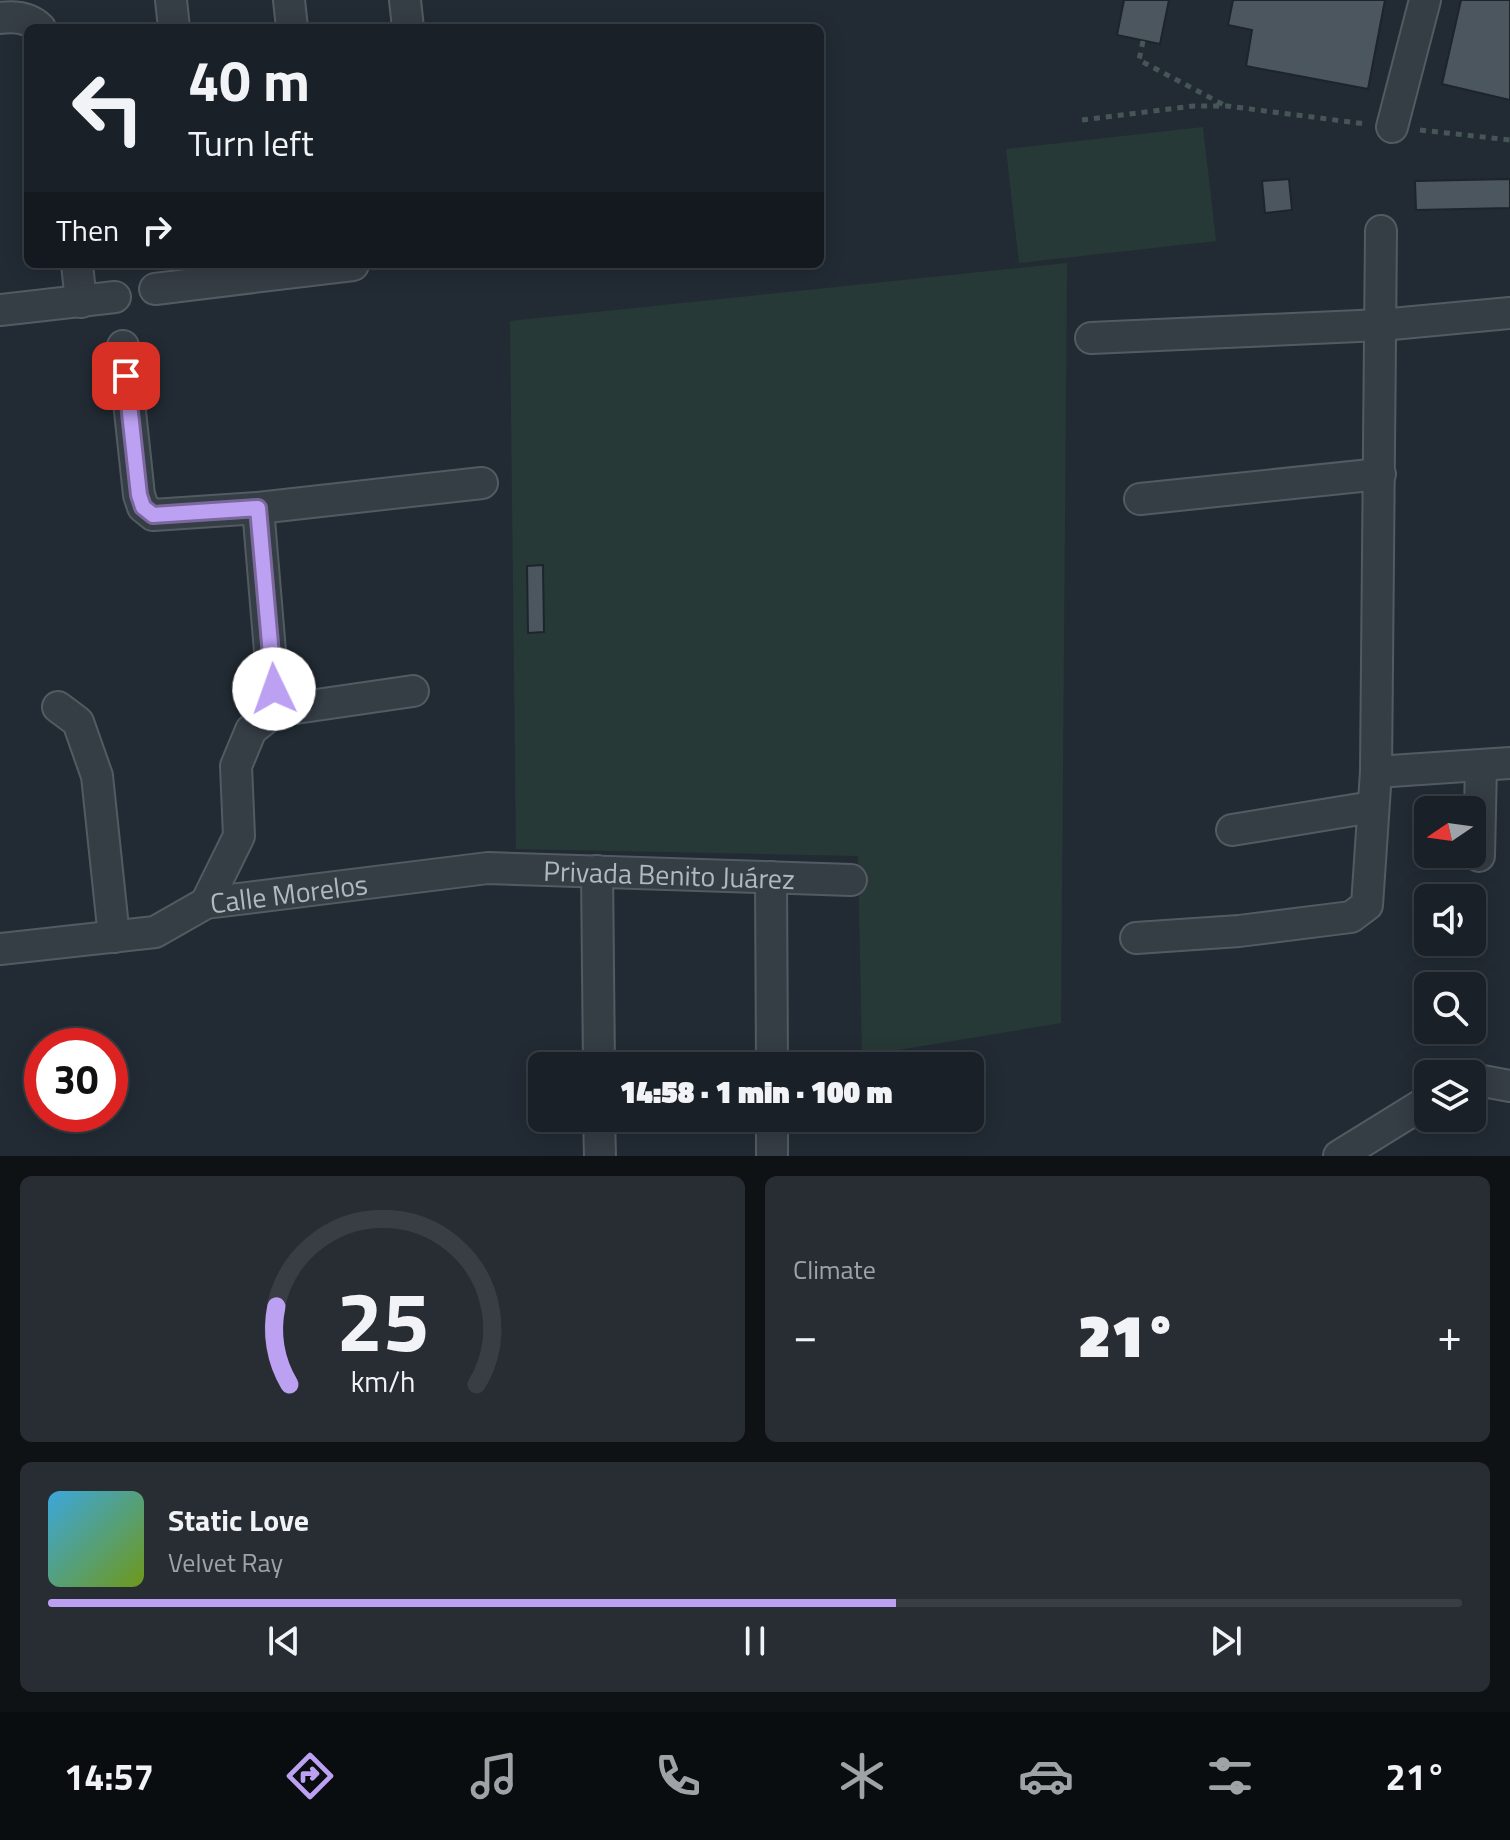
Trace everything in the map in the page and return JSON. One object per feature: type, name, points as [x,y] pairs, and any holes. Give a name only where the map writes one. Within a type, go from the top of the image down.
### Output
[{"type":"street","points":[[171,0],[174,24]]},
{"type":"street","points":[[289,0],[292,24]]},
{"type":"street","points":[[405,0],[408,24]]},
{"type":"street","points":[[1392,127],[1425,0]]},
{"type":"street","points":[[0,18],[16,16],[37,24]]},
{"type":"street","points":[[1136,938],[1239,931],[1351,917],[1367,905],[1376,772],[1381,231]]},
{"type":"street","points":[[77,268],[81,302]]},
{"type":"street","points":[[155,289],[197,274],[296,268]]},
{"type":"street","points":[[0,310],[115,297]]},
{"type":"street","points":[[1091,338],[1381,325],[1510,313]]},
{"type":"street","points":[[123,346],[139,495],[143,507],[153,515],[258,508],[482,483]]},
{"type":"street","points":[[1140,499],[1380,474]]},
{"type":"street","points":[[258,508],[275,711]]},
{"type":"street","points":[[206,903],[239,836],[236,766],[251,730],[275,711],[413,691]]},
{"type":"street","points":[[58,707],[78,722],[97,776],[114,937]]},
{"type":"street","points":[[1376,772],[1495,765],[1486,816]]},
{"type":"street","points":[[1232,830],[1372,807]]},
{"type":"street","name":"Calle Morelos","points":[[0,949],[155,932],[206,903],[488,868]]},
{"type":"street","name":"Privada Benito Juárez","points":[[488,868],[851,880]]},
{"type":"street","points":[[597,871],[599,1052]]},
{"type":"street","points":[[771,877],[772,1052]]},
{"type":"street","points":[[1486,1082],[1510,1086]]},
{"type":"street","points":[[1339,1156],[1414,1110]]},
{"type":"street","points":[[599,1132],[600,1156]]},
{"type":"street","points":[[772,1132],[772,1156]]},
{"type":"path","points":[[1143,41],[1139,60],[1227,106]]},
{"type":"path","points":[[1082,120],[1194,106],[1227,106],[1510,140]]},
{"type":"shaded area","points":[[1203,127],[1216,241],[1019,263],[1006,149]]},
{"type":"shaded area","points":[[1067,263],[1061,1023],[886,1052],[862,1052],[858,856],[516,849],[510,321]]},
{"type":"building","points":[[1124,0],[1169,0],[1160,44],[1117,35]]},
{"type":"building","points":[[1233,0],[1385,0],[1368,89],[1246,66],[1252,30],[1228,25]]},
{"type":"building","points":[[1461,0],[1510,0],[1510,100],[1442,84]]},
{"type":"building","points":[[1289,179],[1292,210],[1265,213],[1262,181]]},
{"type":"building","points":[[1510,179],[1510,208],[1416,210],[1415,181]]},
{"type":"building","points":[[543,565],[544,632],[528,633],[527,566]]},
{"type":"route","points":[[126,376],[139,495],[143,507],[153,515],[258,508],[274,689]]}]
